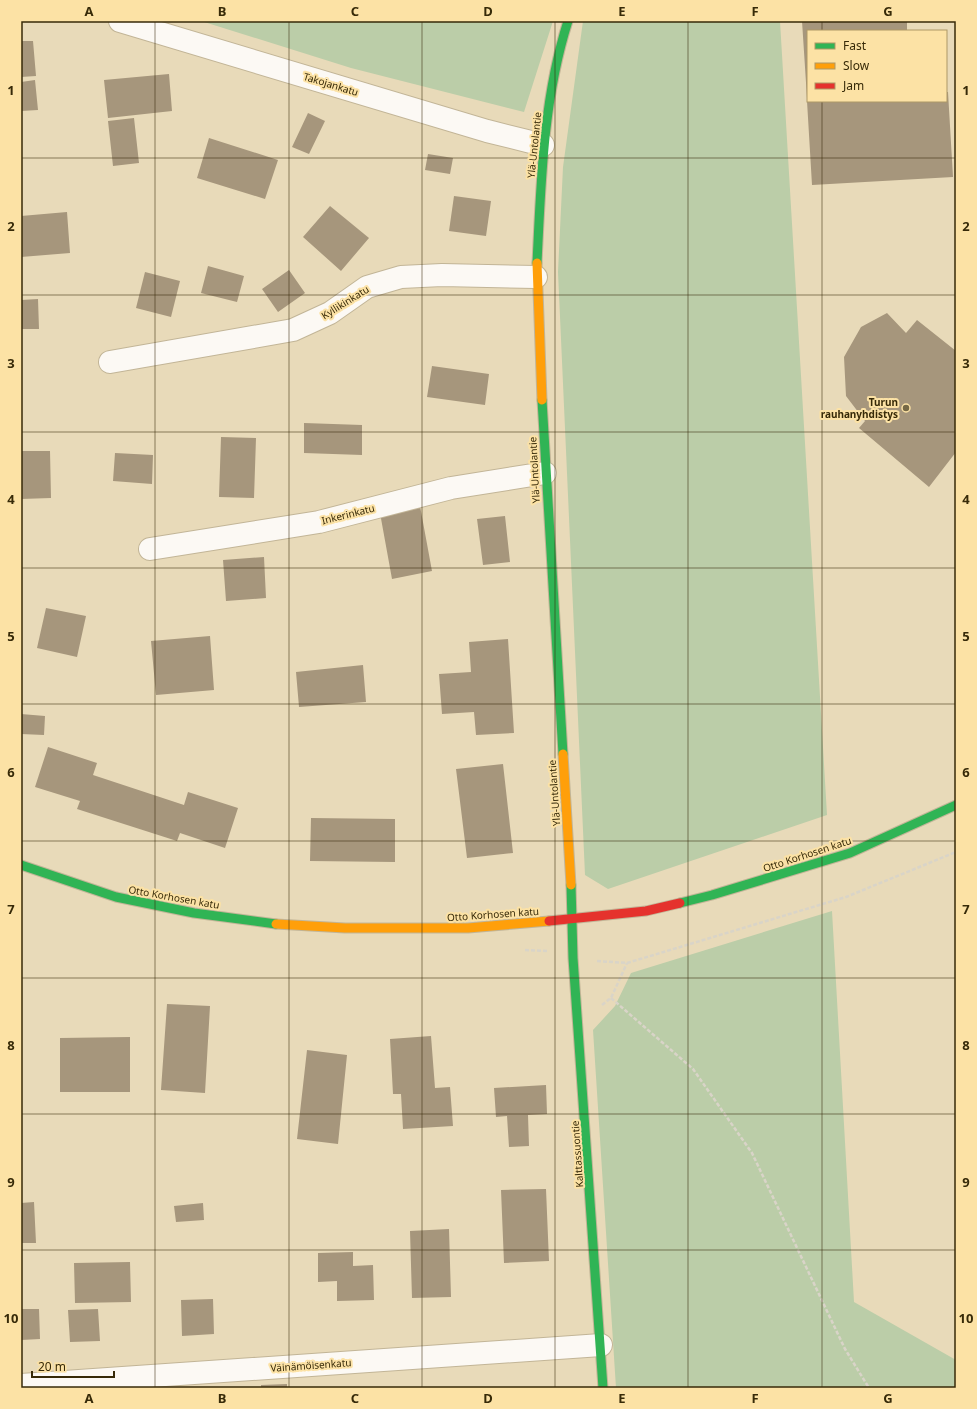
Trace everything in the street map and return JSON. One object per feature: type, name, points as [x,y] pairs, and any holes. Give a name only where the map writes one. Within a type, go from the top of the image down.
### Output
[{"type":"street","name":"Takojankatu","points":[[120,21],[488,131],[543,145]]},
{"type":"street","name":"Ylä-Untolantie","points":[[568,21],[560,46],[543,145],[536,277],[545,473],[573,919]]},
{"type":"street","name":"Kyllikinkatu","points":[[110,362],[293,330],[330,313],[367,286],[401,278],[442,275],[536,277]]},
{"type":"street","name":"Inkerinkatu","points":[[150,549],[319,522],[451,488],[545,473]]},
{"type":"street","name":"Otto Korhosen katu","points":[[21,865],[116,898],[194,913],[264,922],[345,928],[420,930],[468,928],[573,919],[646,910],[712,896],[850,853],[956,805]]},
{"type":"street","name":"Kalttassuontie","points":[[573,919],[573,958],[579,1024],[603,1388]]},
{"type":"street","name":"Väinämöisenkatu","points":[[21,1385],[601,1345]]},
{"type":"path","points":[[579,1024],[611,998],[627,963]]},
{"type":"path","points":[[611,998],[693,1069],[752,1153],[845,1349],[869,1388]]},
{"type":"green space","points":[[201,21],[553,21],[524,112],[351,68]]},
{"type":"green space","points":[[583,21],[780,21],[827,815],[608,889],[585,875],[558,272],[563,167]]},
{"type":"green space","points":[[832,911],[854,1302],[956,1360],[956,1388],[616,1388],[593,1030],[615,1006],[631,973]]},
{"type":"building","points":[[802,21],[907,21],[907,30],[807,30],[807,98]]},
{"type":"building","points":[[21,41],[33,41],[36,76],[21,77]]},
{"type":"building","points":[[169,74],[172,111],[108,118],[104,80]]},
{"type":"building","points":[[35,80],[38,110],[21,111],[21,82]]},
{"type":"building","points":[[948,92],[953,177],[812,185],[807,102],[947,102]]},
{"type":"building","points":[[308,113],[325,121],[309,154],[292,147]]},
{"type":"building","points":[[134,118],[139,163],[113,166],[108,121]]},
{"type":"building","points":[[209,138],[278,160],[265,199],[197,178]]},
{"type":"building","points":[[428,154],[453,158],[450,174],[425,170]]},
{"type":"building","points":[[454,196],[491,201],[486,236],[449,231]]},
{"type":"building","points":[[330,206],[369,238],[341,271],[303,237]]},
{"type":"building","points":[[67,212],[70,253],[21,257],[21,216]]},
{"type":"building","points":[[208,266],[244,276],[237,302],[201,293]]},
{"type":"building","points":[[289,270],[305,293],[278,312],[262,289]]},
{"type":"building","points":[[145,272],[180,281],[171,317],[136,308]]},
{"type":"building","points":[[38,299],[39,329],[21,329],[21,300]]},
{"type":"building","name":"Turun rauhanyhdistys","points":[[887,313],[906,333],[917,320],[956,351],[956,452],[929,487],[859,428],[865,421],[846,396],[844,357],[861,327]]},
{"type":"building","points":[[432,366],[489,374],[485,405],[427,397]]},
{"type":"building","points":[[304,423],[362,425],[362,455],[304,453]]},
{"type":"building","points":[[221,437],[256,438],[254,498],[219,497]]},
{"type":"building","points":[[21,451],[50,451],[51,498],[21,499]]},
{"type":"building","points":[[115,453],[153,455],[152,484],[113,481]]},
{"type":"building","points":[[420,506],[432,571],[392,579],[380,513]]},
{"type":"building","points":[[505,516],[510,562],[483,565],[477,519]]},
{"type":"building","points":[[264,557],[266,598],[226,601],[223,560]]},
{"type":"building","points":[[46,608],[86,616],[77,657],[37,648]]},
{"type":"building","points":[[210,636],[214,690],[156,695],[151,641]]},
{"type":"building","points":[[508,639],[514,733],[476,735],[474,712],[442,714],[439,674],[471,672],[469,642]]},
{"type":"building","points":[[363,665],[366,702],[299,707],[296,672]]},
{"type":"building","points":[[21,714],[45,716],[44,735],[21,734]]},
{"type":"building","points":[[48,747],[97,763],[93,775],[184,805],[188,792],[238,808],[225,848],[180,833],[177,841],[77,809],[80,801],[35,787]]},
{"type":"building","points":[[503,764],[513,853],[467,858],[456,769]]},
{"type":"building","points":[[311,818],[395,819],[395,862],[310,861]]},
{"type":"building","points":[[167,1004],[210,1006],[205,1093],[161,1090]]},
{"type":"building","points":[[431,1036],[435,1088],[450,1087],[453,1126],[403,1129],[401,1094],[393,1094],[390,1039]]},
{"type":"building","points":[[130,1037],[130,1092],[60,1092],[60,1038]]},
{"type":"building","points":[[307,1050],[347,1055],[338,1144],[297,1139]]},
{"type":"building","points":[[546,1085],[547,1114],[528,1115],[529,1146],[509,1147],[507,1116],[496,1117],[494,1088]]},
{"type":"building","points":[[546,1189],[549,1261],[504,1263],[501,1190]]},
{"type":"building","points":[[34,1202],[36,1243],[21,1243],[21,1203]]},
{"type":"building","points":[[203,1203],[204,1220],[176,1222],[174,1206]]},
{"type":"building","points":[[449,1229],[451,1297],[412,1298],[410,1231]]},
{"type":"building","points":[[353,1252],[353,1266],[373,1265],[374,1300],[337,1301],[337,1281],[318,1282],[318,1253]]},
{"type":"building","points":[[130,1262],[131,1302],[75,1303],[74,1263]]},
{"type":"building","points":[[213,1299],[214,1334],[182,1336],[181,1300]]},
{"type":"building","points":[[21,1309],[39,1309],[40,1339],[21,1340]]},
{"type":"building","points":[[98,1309],[100,1341],[70,1342],[68,1310]]},
{"type":"building","points":[[287,1384],[287,1388],[261,1388],[261,1385]]},
{"type":"traffic: fast","points":[[537,263],[542,171],[548,110],[553,80],[568,21]]},
{"type":"traffic: fast","points":[[542,400],[563,754]]},
{"type":"traffic: fast","points":[[680,903],[712,895],[850,853],[956,805]]},
{"type":"traffic: fast","points":[[21,865],[116,897],[194,913],[276,924]]},
{"type":"traffic: fast","points":[[571,885],[573,958],[603,1388]]},
{"type":"traffic: slow","points":[[537,263],[542,400]]},
{"type":"traffic: slow","points":[[563,754],[571,885]]},
{"type":"traffic: slow","points":[[276,924],[345,928],[468,928],[549,921]]},
{"type":"traffic: jam","points":[[549,921],[646,911],[680,903]]},
{"type":"place","name":"Turun rauhanyhdistys","points":[[906,408]]}]
